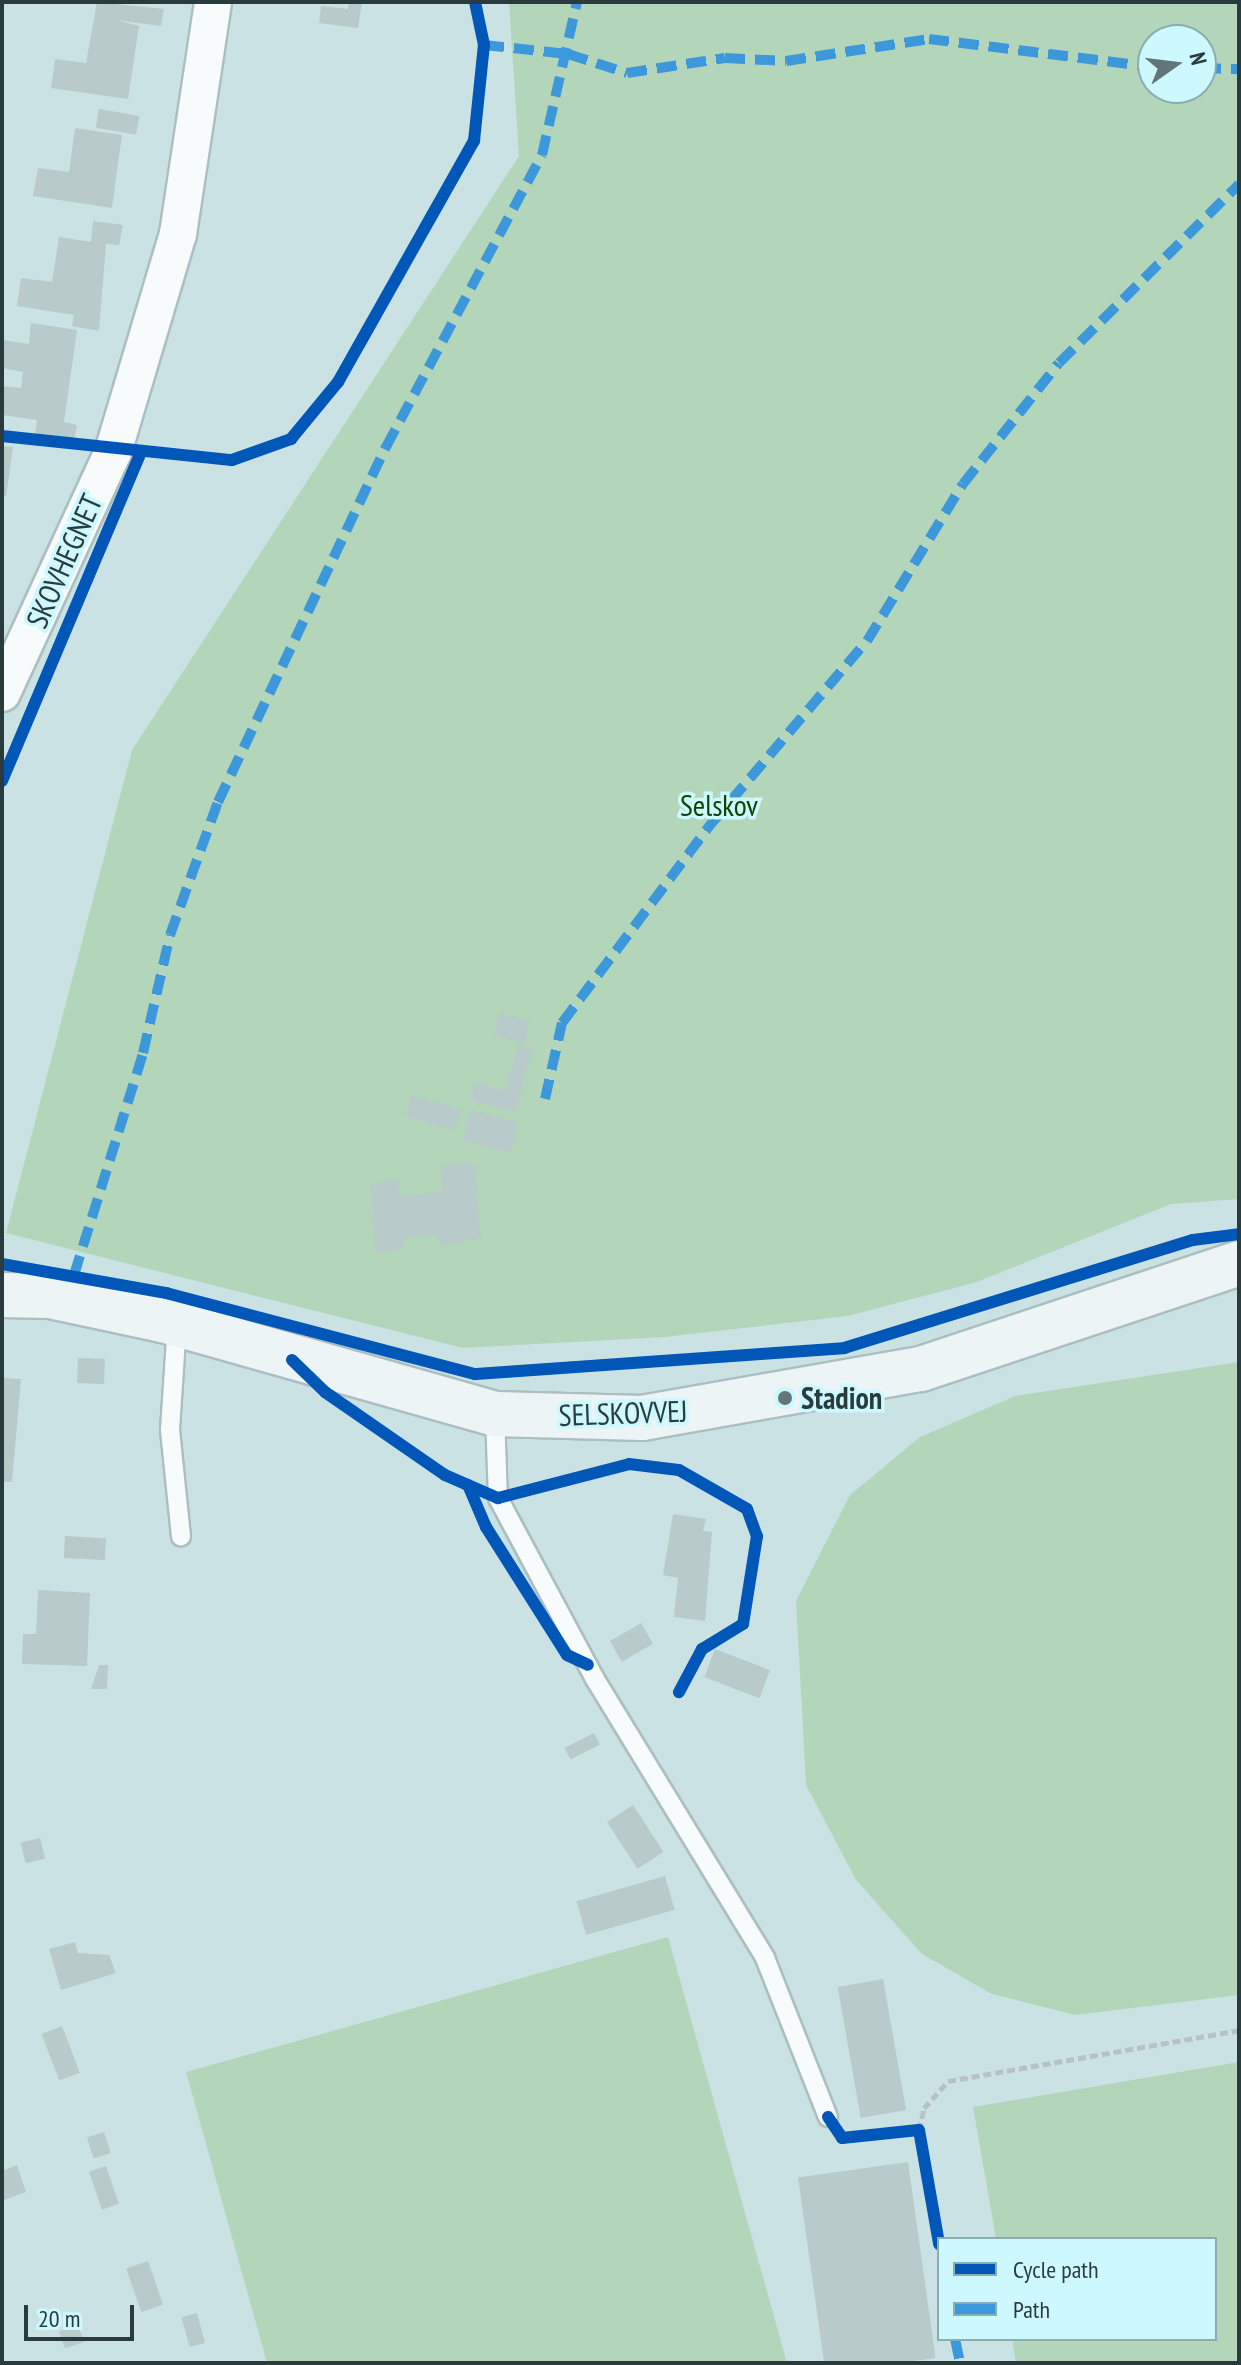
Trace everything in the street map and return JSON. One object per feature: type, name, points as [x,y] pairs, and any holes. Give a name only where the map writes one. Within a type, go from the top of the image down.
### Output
[{"type":"street","name":"SKOVHEGNET","points":[[6,670],[113,452],[178,234],[213,2]]},
{"type":"street","name":"SELSKOVVEJ","points":[[2,1295],[50,1296],[177,1324],[495,1414],[642,1418],[763,1402],[921,1369],[1239,1263]]},
{"type":"lane","points":[[177,1324],[170,1430],[181,1536]]},
{"type":"lane","points":[[495,1414],[498,1498],[595,1679],[765,1958],[828,2117]]},
{"type":"path","points":[[919,2130],[924,2108],[948,2081],[1239,2030]]},
{"type":"green space","name":"Selskov","points":[[509,2],[1239,2],[1239,1199],[1171,1204],[977,1282],[848,1316],[665,1337],[463,1348],[6,1233],[132,750],[519,156]]},
{"type":"green space","points":[[1239,1362],[1239,1995],[1075,2015],[992,1994],[922,1954],[856,1880],[806,1785],[796,1601],[850,1495],[920,1437],[1015,1396]]},
{"type":"green space","points":[[668,1937],[787,2363],[267,2363],[186,2072]]},
{"type":"green space","points":[[1239,2062],[1239,2363],[1016,2363],[1012,2341],[1217,2341],[1217,2237],[996,2237],[973,2107]]},
{"type":"building","points":[[97,2],[164,9],[161,26],[116,20],[139,26],[128,99],[51,88],[55,59],[86,63]]},
{"type":"building","points":[[349,2],[362,2],[358,28],[319,23],[321,6],[348,9]]},
{"type":"building","points":[[99,109],[139,116],[136,135],[96,128]]},
{"type":"building","points":[[75,128],[122,135],[112,208],[33,196],[38,168],[69,172]]},
{"type":"building","points":[[93,221],[123,225],[119,245],[106,244],[99,331],[72,326],[74,315],[17,306],[21,278],[52,282],[59,237],[91,242]]},
{"type":"building","points":[[31,323],[77,330],[64,422],[77,425],[74,441],[35,434],[37,420],[2,415],[2,386],[21,388],[23,372],[2,368],[2,340],[29,344]]},
{"type":"building","points":[[2,446],[13,447],[6,496],[2,495]]},
{"type":"building","points":[[499,1013],[530,1021],[524,1043],[493,1035]]},
{"type":"building","points":[[518,1046],[532,1050],[516,1112],[470,1100],[475,1082],[505,1091]]},
{"type":"building","points":[[411,1095],[461,1109],[455,1130],[405,1116]]},
{"type":"building","points":[[471,1110],[519,1123],[511,1153],[463,1140]]},
{"type":"building","points":[[474,1163],[481,1238],[440,1247],[438,1235],[404,1238],[405,1249],[376,1252],[370,1183],[398,1180],[400,1196],[443,1192],[440,1166]]},
{"type":"building","points":[[78,1358],[105,1359],[104,1384],[77,1383]]},
{"type":"building","points":[[2,1378],[21,1379],[12,1482],[2,1482]]},
{"type":"building","points":[[673,1514],[706,1519],[703,1531],[712,1532],[705,1621],[674,1617],[678,1578],[663,1575]]},
{"type":"building","points":[[65,1536],[106,1538],[105,1560],[64,1558]]},
{"type":"building","points":[[38,1590],[90,1593],[87,1666],[22,1664],[23,1634],[36,1634]]},
{"type":"building","points":[[641,1623],[653,1644],[622,1662],[610,1641]]},
{"type":"building","points":[[715,1649],[770,1670],[759,1698],[704,1677]]},
{"type":"building","points":[[99,1665],[108,1665],[107,1689],[91,1689]]},
{"type":"building","points":[[594,1733],[600,1745],[570,1760],[565,1748]]},
{"type":"building","points":[[633,1805],[663,1852],[638,1869],[607,1822]]},
{"type":"building","points":[[40,1838],[45,1858],[26,1863],[21,1843]]},
{"type":"building","points":[[665,1876],[675,1910],[586,1935],[577,1901]]},
{"type":"building","points":[[75,1942],[78,1953],[109,1955],[116,1973],[61,1990],[49,1949]]},
{"type":"building","points":[[883,1979],[906,2110],[861,2118],[838,1987]]},
{"type":"building","points":[[62,2026],[80,2073],[59,2081],[41,2034]]},
{"type":"building","points":[[104,2132],[111,2153],[94,2158],[87,2138]]},
{"type":"building","points":[[908,2162],[936,2358],[900,2363],[824,2363],[798,2177]]},
{"type":"building","points":[[17,2165],[26,2192],[2,2201],[2,2171]]},
{"type":"building","points":[[106,2166],[119,2204],[102,2210],[89,2172]]},
{"type":"building","points":[[148,2261],[163,2304],[141,2312],[126,2268]]},
{"type":"building","points":[[197,2313],[205,2343],[190,2347],[182,2317]]},
{"type":"building","points":[[78,2325],[84,2342],[65,2349],[59,2332]]},
{"type":"marked path","points":[[74,1275],[143,1053],[170,935],[218,802],[386,447],[542,155],[577,2]]},
{"type":"marked path","points":[[484,45],[568,54],[627,73],[725,58],[786,61],[929,39],[1137,65]]},
{"type":"marked path","points":[[1217,68],[1239,69]]},
{"type":"marked path","points":[[545,1099],[562,1023],[711,824],[867,641],[963,484],[1059,363],[1239,184]]},
{"type":"marked path","points":[[955,2341],[960,2363]]},
{"type":"cycle path","points":[[2,436],[232,460],[291,439],[338,382],[474,141],[484,45],[475,2]]},
{"type":"cycle path","points":[[2,781],[141,452]]},
{"type":"cycle path","points":[[2,1264],[166,1293],[475,1374],[844,1348],[1193,1240],[1239,1234]]},
{"type":"cycle path","points":[[292,1360],[325,1392],[445,1475],[498,1498],[629,1464],[679,1470],[747,1509],[757,1536],[743,1624],[702,1649],[679,1692]]},
{"type":"cycle path","points":[[468,1485],[486,1527],[567,1655],[588,1665]]},
{"type":"cycle path","points":[[828,2117],[842,2138],[919,2130],[938,2237]]},
{"type":"place","name":"Stadion","points":[[785,1398]]}]
